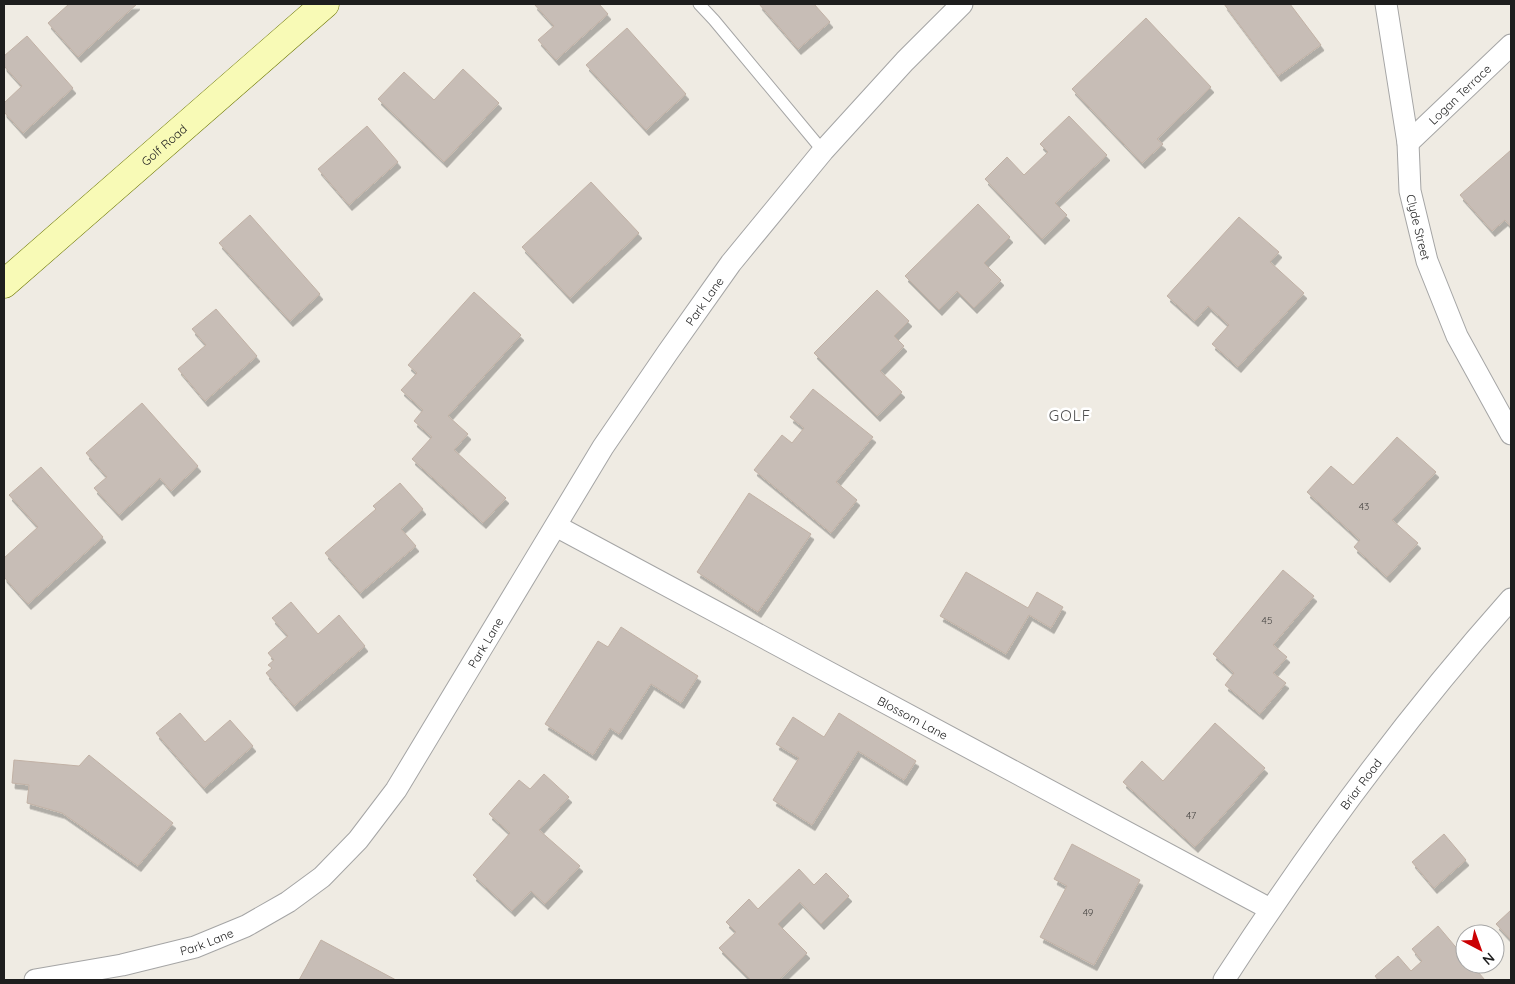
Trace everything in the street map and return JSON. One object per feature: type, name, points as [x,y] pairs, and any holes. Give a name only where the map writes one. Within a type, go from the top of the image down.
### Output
[{"type":"main road","name":"Golf Road","points":[[4,284],[325,4]]},
{"type":"street","name":"Park Lane","points":[[35,980],[122,965],[195,947],[246,926],[288,902],[322,877],[358,840],[396,790],[603,447],[731,263],[823,151],[905,61],[962,4]]},
{"type":"street","name":"Clyde Street","points":[[1386,4],[1408,143],[1410,191],[1427,261],[1457,336],[1511,434]]},
{"type":"street","name":"Logan Terrace","points":[[1408,143],[1511,45]]},
{"type":"street","name":"Blossom Lane","points":[[556,526],[1270,909]]},
{"type":"street","name":"Briar Road","points":[[1224,980],[1270,909],[1351,794],[1412,716],[1511,599]]},
{"type":"lane","points":[[698,4],[714,20],[823,151]]},
{"type":"building","points":[[69,4],[137,4],[78,57],[48,23]]},
{"type":"building","points":[[534,4],[599,4],[608,14],[556,60],[538,40],[554,26]]},
{"type":"building","points":[[759,4],[814,4],[830,22],[798,49]]},
{"type":"building","points":[[1224,4],[1290,4],[1321,45],[1278,76]]},
{"type":"building","points":[[1146,18],[1211,87],[1157,139],[1163,144],[1142,163],[1072,89]]},
{"type":"building","points":[[627,28],[686,94],[646,130],[586,65]]},
{"type":"building","points":[[27,36],[73,88],[23,133],[4,112],[4,103],[22,86],[4,66],[4,56]]},
{"type":"building","points":[[463,69],[499,103],[444,162],[378,99],[404,72],[434,100]]},
{"type":"building","points":[[1069,116],[1107,155],[1055,203],[1067,215],[1042,239],[985,179],[1007,157],[1024,175],[1048,152],[1040,144]]},
{"type":"building","points":[[367,126],[398,162],[349,205],[318,169]]},
{"type":"building","points":[[1511,150],[1511,227],[1505,220],[1492,231],[1460,195]]},
{"type":"building","points":[[591,182],[639,233],[570,298],[522,247]]},
{"type":"building","points":[[978,204],[1010,237],[984,263],[1001,280],[974,308],[957,291],[939,310],[905,276]]},
{"type":"building","points":[[250,215],[320,294],[290,321],[219,243]]},
{"type":"building","points":[[1239,217],[1279,252],[1270,262],[1304,293],[1238,367],[1212,344],[1229,325],[1208,306],[1195,321],[1167,296]]},
{"type":"building","points":[[877,290],[909,321],[894,336],[904,346],[880,371],[902,392],[877,416],[814,353]]},
{"type":"building","points":[[474,292],[521,335],[448,416],[468,434],[454,450],[506,498],[483,523],[412,459],[432,437],[414,421],[423,410],[401,390],[417,373],[408,365]]},
{"type":"building","points":[[216,309],[257,356],[205,401],[178,369],[206,345],[192,329]]},
{"type":"building","points":[[813,389],[873,437],[836,482],[857,500],[831,533],[754,470],[782,435],[792,443],[804,428],[790,417]]},
{"type":"building","points":[[142,403],[198,466],[171,491],[160,478],[119,515],[94,488],[107,477],[86,453]]},
{"type":"building","points":[[1397,437],[1436,472],[1392,520],[1418,543],[1387,577],[1354,547],[1360,540],[1307,492],[1331,466],[1353,485]]},
{"type":"building","points":[[41,467],[103,537],[28,604],[4,577],[4,558],[38,527],[9,495]]},
{"type":"building","points":[[400,483],[423,509],[401,529],[416,546],[360,593],[325,553],[376,509],[373,506]]},
{"type":"building","points":[[749,493],[811,534],[758,612],[697,572]]},
{"type":"building","points":[[1283,570],[1314,596],[1273,645],[1287,657],[1273,673],[1286,683],[1260,714],[1225,685],[1234,673],[1213,654]]},
{"type":"building","points":[[966,572],[1028,608],[1037,592],[1063,607],[1051,628],[1029,615],[1006,654],[940,616]]},
{"type":"building","points":[[291,602],[318,634],[339,615],[365,646],[294,706],[266,673],[272,668],[268,665],[274,660],[268,653],[288,636],[272,618]]},
{"type":"building","points":[[621,627],[698,676],[681,703],[651,684],[619,734],[610,728],[593,755],[545,724],[598,641],[608,647]]},
{"type":"building","points":[[180,713],[205,742],[230,720],[253,746],[204,788],[156,733]]},
{"type":"building","points":[[839,713],[916,761],[904,780],[858,751],[812,825],[773,800],[799,758],[776,744],[793,717],[824,737]]},
{"type":"building","points":[[1215,723],[1265,768],[1195,847],[1123,782],[1142,761],[1163,781]]},
{"type":"building","points":[[89,755],[173,823],[138,866],[62,813],[27,803],[29,785],[12,783],[14,760],[79,766]]},
{"type":"building","points":[[544,774],[569,797],[539,830],[580,866],[545,904],[531,891],[512,911],[473,875],[510,833],[489,814],[519,780],[530,789]]},
{"type":"building","points":[[1444,834],[1466,860],[1434,888],[1412,862]]},
{"type":"building","points":[[1072,844],[1140,880],[1094,965],[1040,937],[1067,886],[1054,879]]},
{"type":"building","points":[[799,869],[814,885],[826,873],[849,896],[821,924],[800,902],[778,924],[807,953],[779,980],[751,980],[719,948],[736,932],[726,922],[749,899],[758,909]]},
{"type":"building","points":[[1511,910],[1511,940],[1505,934],[1505,924],[1496,924]]},
{"type":"building","points":[[1438,926],[1455,946],[1455,974],[1480,974],[1485,980],[1378,980],[1375,976],[1398,956],[1411,971],[1422,961],[1412,949]]},
{"type":"building","points":[[321,940],[396,980],[299,980]]},
{"type":"district","name":"GOLF","points":[[1070,415]]}]
